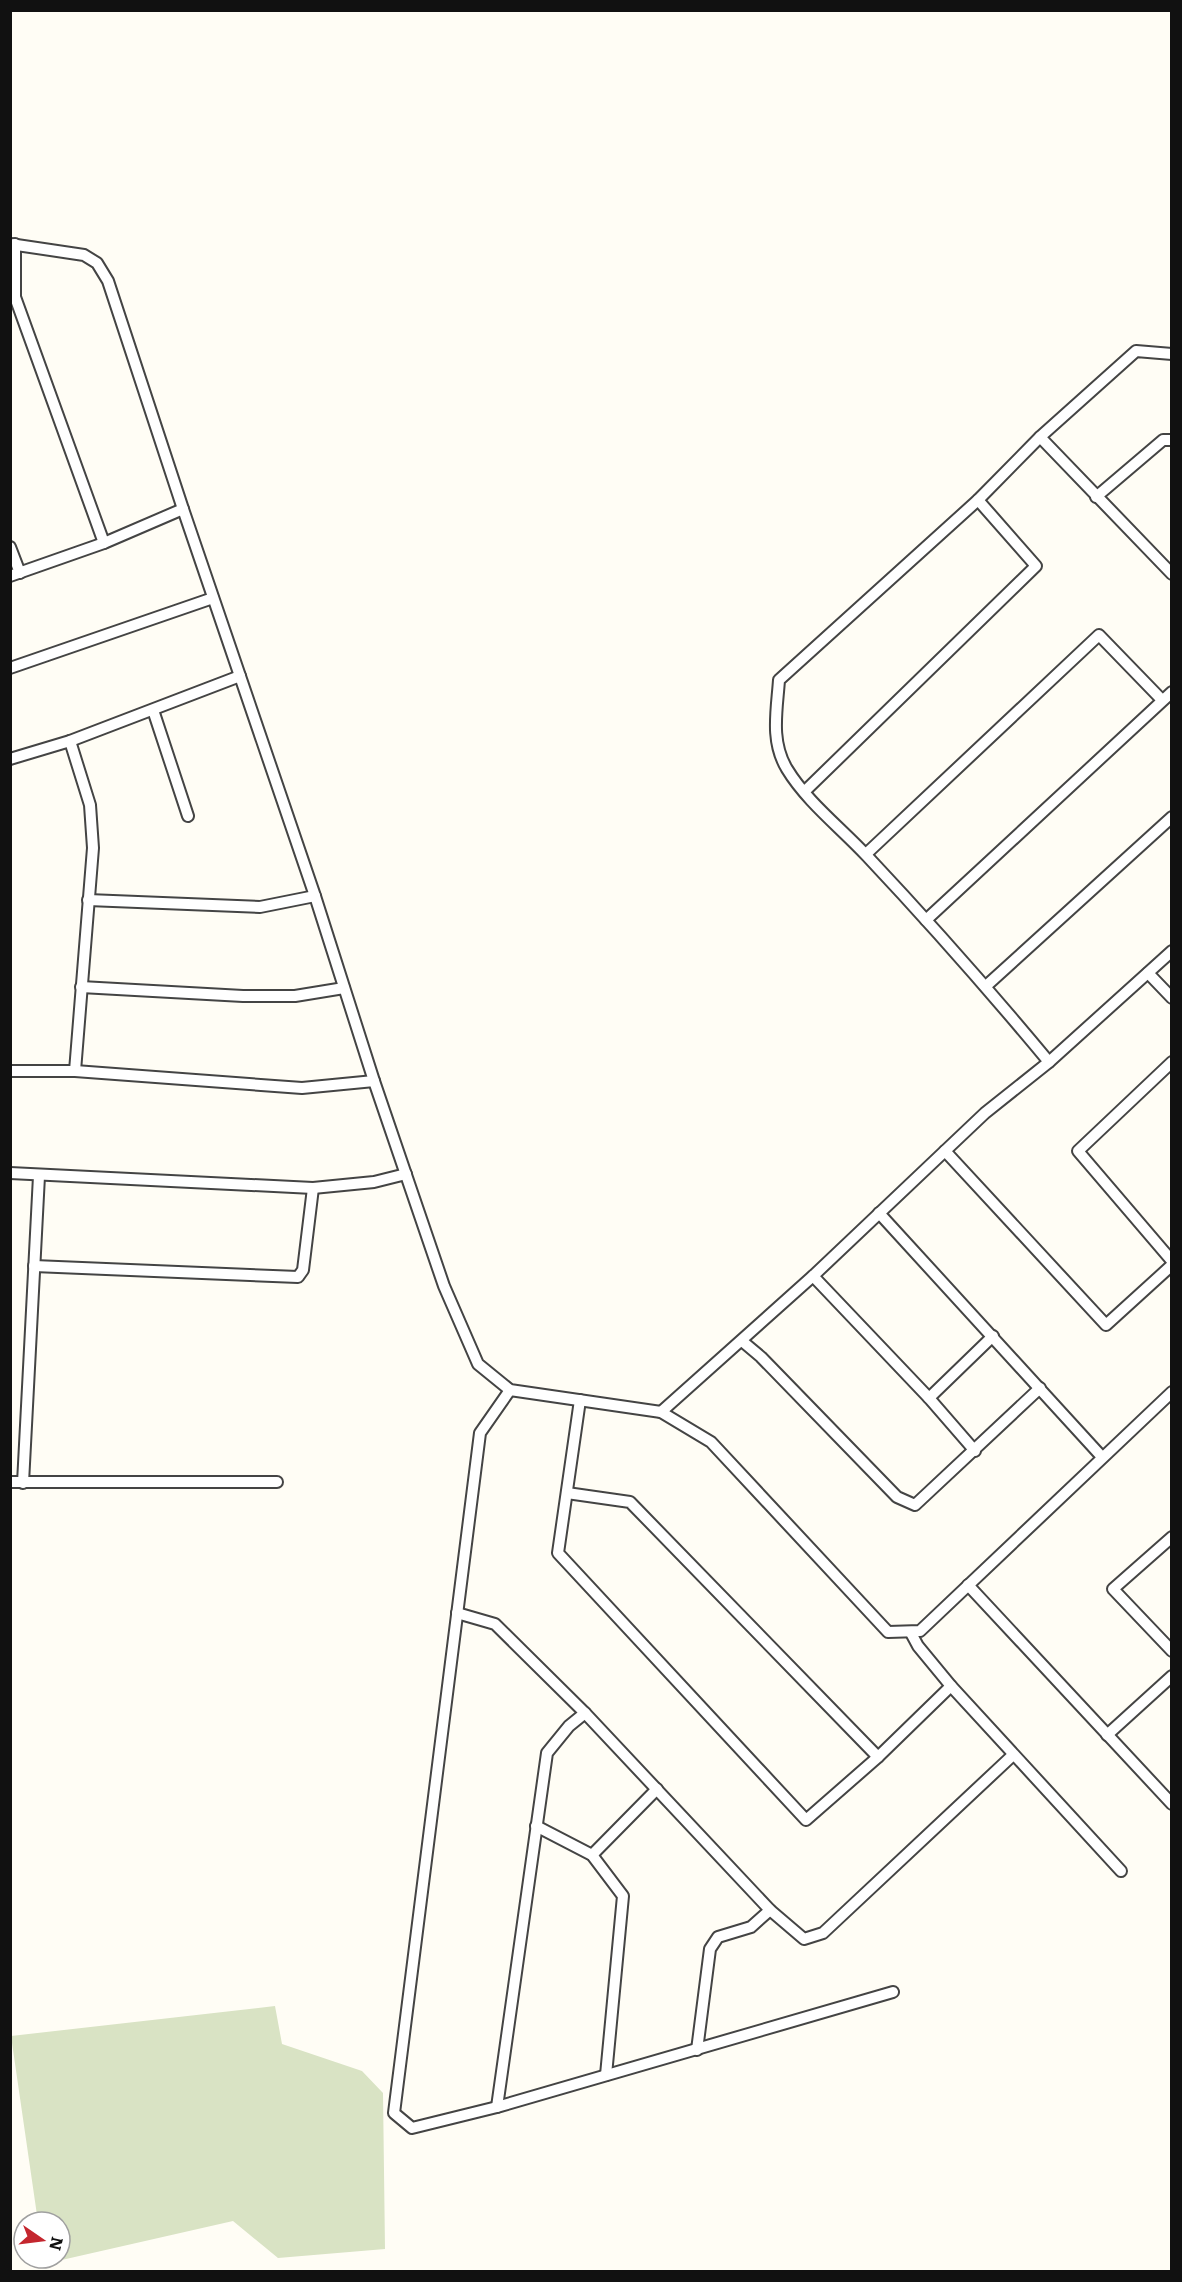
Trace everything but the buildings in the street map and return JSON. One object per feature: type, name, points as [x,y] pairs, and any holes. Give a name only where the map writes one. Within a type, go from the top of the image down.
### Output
[{"type":"street","points":[[104,543],[15,297],[13,244],[84,255],[97,262],[108,281],[444,1286],[478,1364],[510,1390],[661,1412],[711,1442],[888,1632],[911,1633],[920,1631],[1171,1393]]},
{"type":"street","points":[[1048,1062],[986,987],[787,769],[775,741],[779,680],[978,500],[1040,437],[1136,351],[1172,354]]},
{"type":"street","points":[[1040,437],[1171,572]]},
{"type":"street","points":[[1096,497],[1163,440],[1172,440]]},
{"type":"street","points":[[805,791],[1036,566],[978,500]]},
{"type":"street","points":[[10,547],[15,574],[104,543],[183,509]]},
{"type":"street","points":[[10,668],[213,598]]},
{"type":"street","points":[[866,854],[1099,635],[1162,700]]},
{"type":"street","points":[[10,759],[70,741],[240,676]]},
{"type":"street","points":[[926,920],[1172,692]]},
{"type":"street","points":[[153,710],[188,816]]},
{"type":"street","points":[[70,741],[90,805],[93,848],[75,1071]]},
{"type":"street","points":[[986,987],[1172,817]]},
{"type":"street","points":[[88,900],[260,907],[315,896]]},
{"type":"street","points":[[661,1412],[813,1276],[985,1113],[1048,1062],[1172,951]]},
{"type":"street","points":[[1148,973],[1172,998]]},
{"type":"street","points":[[81,987],[243,996],[296,996],[344,988]]},
{"type":"street","points":[[945,1151],[1106,1325],[1172,1263],[1078,1151],[1172,1062]]},
{"type":"street","points":[[10,1071],[75,1071],[302,1088],[374,1081]]},
{"type":"street","points":[[10,1173],[313,1188],[374,1182],[406,1174]]},
{"type":"street","points":[[23,1483],[39,1176]]},
{"type":"street","points":[[34,1266],[298,1276],[303,1270],[313,1188]]},
{"type":"street","points":[[879,1213],[1102,1457]]},
{"type":"street","points":[[813,1276],[929,1398],[975,1451]]},
{"type":"street","points":[[929,1398],[993,1336]]},
{"type":"street","points":[[742,1341],[761,1357],[897,1497],[915,1505],[1040,1388]]},
{"type":"street","points":[[510,1390],[480,1433],[394,2112],[412,2128],[497,2108],[892,1992]]},
{"type":"street","points":[[580,1400],[558,1553],[806,1820],[878,1757],[951,1686]]},
{"type":"street","points":[[10,1482],[277,1482]]},
{"type":"street","points":[[567,1493],[630,1502],[878,1757]]},
{"type":"street","points":[[1172,1537],[1113,1589],[1172,1651]]},
{"type":"street","points":[[968,1585],[1172,1804]]},
{"type":"street","points":[[457,1613],[495,1624],[585,1713],[770,1910],[804,1939],[823,1933],[1013,1755]]},
{"type":"street","points":[[911,1633],[918,1646],[951,1686],[1121,1872]]},
{"type":"street","points":[[1107,1735],[1172,1676]]},
{"type":"street","points":[[497,2108],[547,1753],[569,1726],[585,1713]]},
{"type":"street","points":[[592,1855],[657,1789]]},
{"type":"street","points":[[536,1826],[592,1855],[623,1896],[606,2076]]},
{"type":"street","points":[[697,2050],[710,1949],[718,1936],[751,1927],[770,1910]]},
{"type":"green space","points":[[275,2006],[282,2044],[362,2071],[383,2093],[385,2249],[278,2258],[233,2221],[72,2258],[72,2210],[36,2210],[11,2036]]}]
